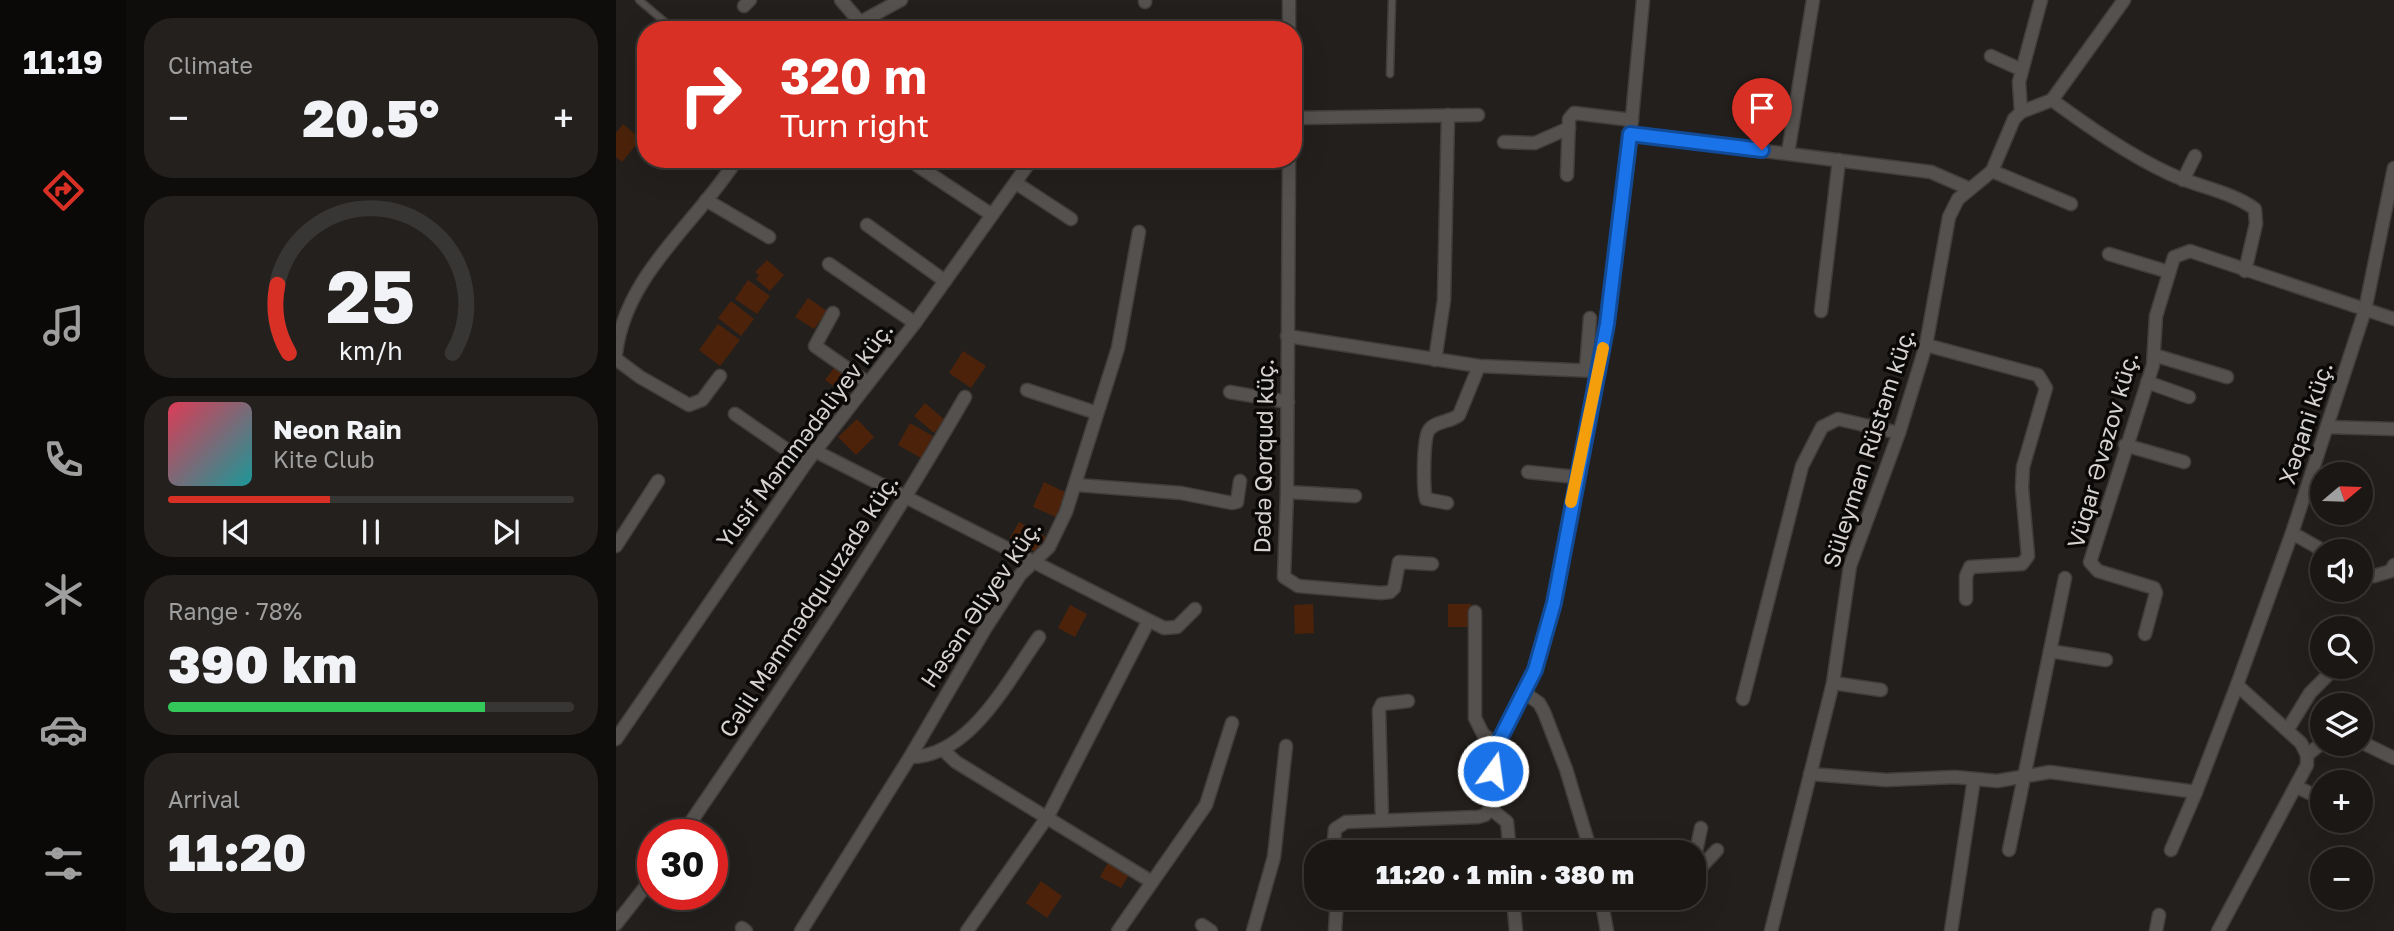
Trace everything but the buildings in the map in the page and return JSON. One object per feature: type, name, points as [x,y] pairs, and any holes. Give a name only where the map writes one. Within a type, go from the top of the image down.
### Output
[{"type":"street","points":[[841,0],[859,21],[901,0]]},
{"type":"street","points":[[1289,0],[1289,21]]},
{"type":"street","points":[[1333,840],[1339,825],[1382,820],[1467,819],[1485,815],[1491,809],[1497,745],[1525,693],[1544,646],[1552,614],[1592,370],[1616,266],[1643,0]]},
{"type":"street","points":[[1788,153],[1813,0]]},
{"type":"street","points":[[2041,0],[2018,92],[2021,111],[2052,100],[2124,0]]},
{"type":"street","points":[[1991,56],[2022,70]]},
{"type":"street","points":[[2052,100],[2150,164],[2183,180],[2232,196],[2255,209],[2256,224],[2245,271]]},
{"type":"street","name":"Süleyman Rüstəm küç.","points":[[1771,931],[1833,683],[1850,566],[1899,433],[1926,345],[1949,217],[1958,200],[1992,171],[2014,120],[2021,111]]},
{"type":"street","points":[[1567,175],[1569,128],[1574,113],[1632,120]]},
{"type":"street","points":[[1434,360],[1444,300],[1448,115]]},
{"type":"street","points":[[1302,118],[1478,115]]},
{"type":"street","points":[[1504,142],[1535,143],[1569,128]]},
{"type":"street","points":[[1630,134],[1931,172],[1970,189]]},
{"type":"street","points":[[2183,180],[2196,156]]},
{"type":"street","points":[[1821,310],[1839,160]]},
{"type":"street","points":[[616,353],[621,330],[650,271],[673,238],[730,168]]},
{"type":"street","points":[[921,168],[992,215]]},
{"type":"street","name":"Yusif Məmmədəliyev küç.","points":[[616,739],[806,463],[915,323],[1026,168]]},
{"type":"street","name":"Dədə Qorqud küç.","points":[[1289,168],[1284,577],[1289,583],[1390,592],[1394,588],[1399,562],[1432,564]]},
{"type":"street","name":"Xəqani küç.","points":[[2171,850],[2237,685],[2327,427],[2365,310],[2394,168]]},
{"type":"street","points":[[1992,171],[2071,204]]},
{"type":"street","points":[[1016,183],[1072,219]]},
{"type":"street","points":[[706,200],[769,237]]},
{"type":"street","points":[[867,225],[945,281]]},
{"type":"street","name":"Həsən Əliyev küç.","points":[[801,931],[910,757],[985,629],[1020,575],[1049,547],[1077,485],[1118,348],[1139,232]]},
{"type":"street","points":[[2109,254],[2169,272],[2174,257],[2190,251],[2394,319]]},
{"type":"street","points":[[830,264],[915,323]]},
{"type":"street","name":"Vüqar Əvəzov küç.","points":[[2145,634],[2156,593],[2154,588],[2098,571],[2090,562],[2125,445],[2147,383],[2154,355],[2156,316],[2169,272]]},
{"type":"street","points":[[833,313],[815,346],[868,383]]},
{"type":"street","points":[[1590,318],[1592,370]]},
{"type":"street","points":[[1287,336],[1479,366],[1592,370]]},
{"type":"street","points":[[1926,345],[2038,375],[2046,388],[2023,467],[2022,488],[2028,556],[2022,564],[1970,567],[1966,576],[1966,599]]},
{"type":"street","points":[[2154,355],[2227,377]]},
{"type":"street","points":[[616,359],[640,377],[689,405],[702,400],[720,376]]},
{"type":"street","points":[[1447,503],[1426,499],[1427,436],[1435,425],[1453,420],[1459,415],[1479,366]]},
{"type":"street","points":[[2147,383],[2189,397]]},
{"type":"street","points":[[1027,390],[1097,413]]},
{"type":"street","points":[[1230,392],[1288,402]]},
{"type":"street","name":"Cəlil Məmmədquluzadə küç.","points":[[693,819],[906,498],[965,397]]},
{"type":"street","points":[[735,414],[806,463]]},
{"type":"street","points":[[1743,699],[1797,482],[1822,427],[1838,419],[1899,433]]},
{"type":"street","points":[[2327,427],[2394,429]]},
{"type":"street","points":[[2125,445],[2184,462]]},
{"type":"street","points":[[815,451],[1034,561],[1148,622],[1171,629],[1177,628],[1195,609]]},
{"type":"street","points":[[1528,472],[1576,477]]},
{"type":"street","points":[[616,546],[658,481]]},
{"type":"street","points":[[1077,485],[1181,493],[1232,503],[1237,502],[1240,481]]},
{"type":"street","points":[[1287,492],[1356,496]]},
{"type":"street","points":[[2292,533],[2310,543]]},
{"type":"street","points":[[2373,574],[2383,575],[2391,572],[2394,565]]},
{"type":"street","points":[[2009,850],[2065,578]]},
{"type":"street","points":[[1475,612],[1475,718],[1482,734],[1497,745]]},
{"type":"street","points":[[967,931],[1048,816],[1148,622]]},
{"type":"street","points":[[910,757],[930,755],[942,749],[977,722],[1039,637]]},
{"type":"street","points":[[2050,651],[2106,660]]},
{"type":"street","points":[[2288,729],[2310,693],[2324,679]]},
{"type":"street","points":[[1833,683],[1881,690]]},
{"type":"street","points":[[2218,931],[2307,765],[2307,755],[2288,729],[2237,685]]},
{"type":"street","points":[[1525,693],[1539,703],[1544,712],[1570,780],[1588,840]]},
{"type":"street","points":[[1382,820],[1379,710],[1382,704],[1408,701]]},
{"type":"street","points":[[1118,931],[1206,804],[1232,723]]},
{"type":"street","points":[[1254,931],[1275,858],[1286,746]]},
{"type":"street","points":[[2373,748],[2394,758]]},
{"type":"street","points":[[942,749],[956,762],[1152,882]]},
{"type":"street","points":[[1810,774],[1873,780],[1937,777],[1997,781],[2050,772],[2196,792]]},
{"type":"street","points":[[1951,931],[1975,779]]},
{"type":"street","points":[[2297,787],[2310,793]]},
{"type":"street","points":[[1491,809],[1507,822],[1509,840]]},
{"type":"street","points":[[1698,840],[1701,828]]},
{"type":"street","points":[[1706,862],[1717,850]]},
{"type":"street","points":[[616,924],[637,897]]},
{"type":"street","points":[[1335,931],[1336,910]]},
{"type":"street","points":[[1515,910],[1516,931]]},
{"type":"street","points":[[1603,910],[1607,931]]},
{"type":"street","points":[[2156,931],[2159,915]]},
{"type":"lane","points":[[639,0],[664,21]]},
{"type":"lane","points":[[1390,74],[1392,0]]},
{"type":"slow traffic","points":[[1571,502],[1603,348]]},
{"type":"route","points":[[1493,771],[1497,745],[1525,693],[1544,646],[1554,603],[1607,324],[1630,134],[1762,150]]}]
